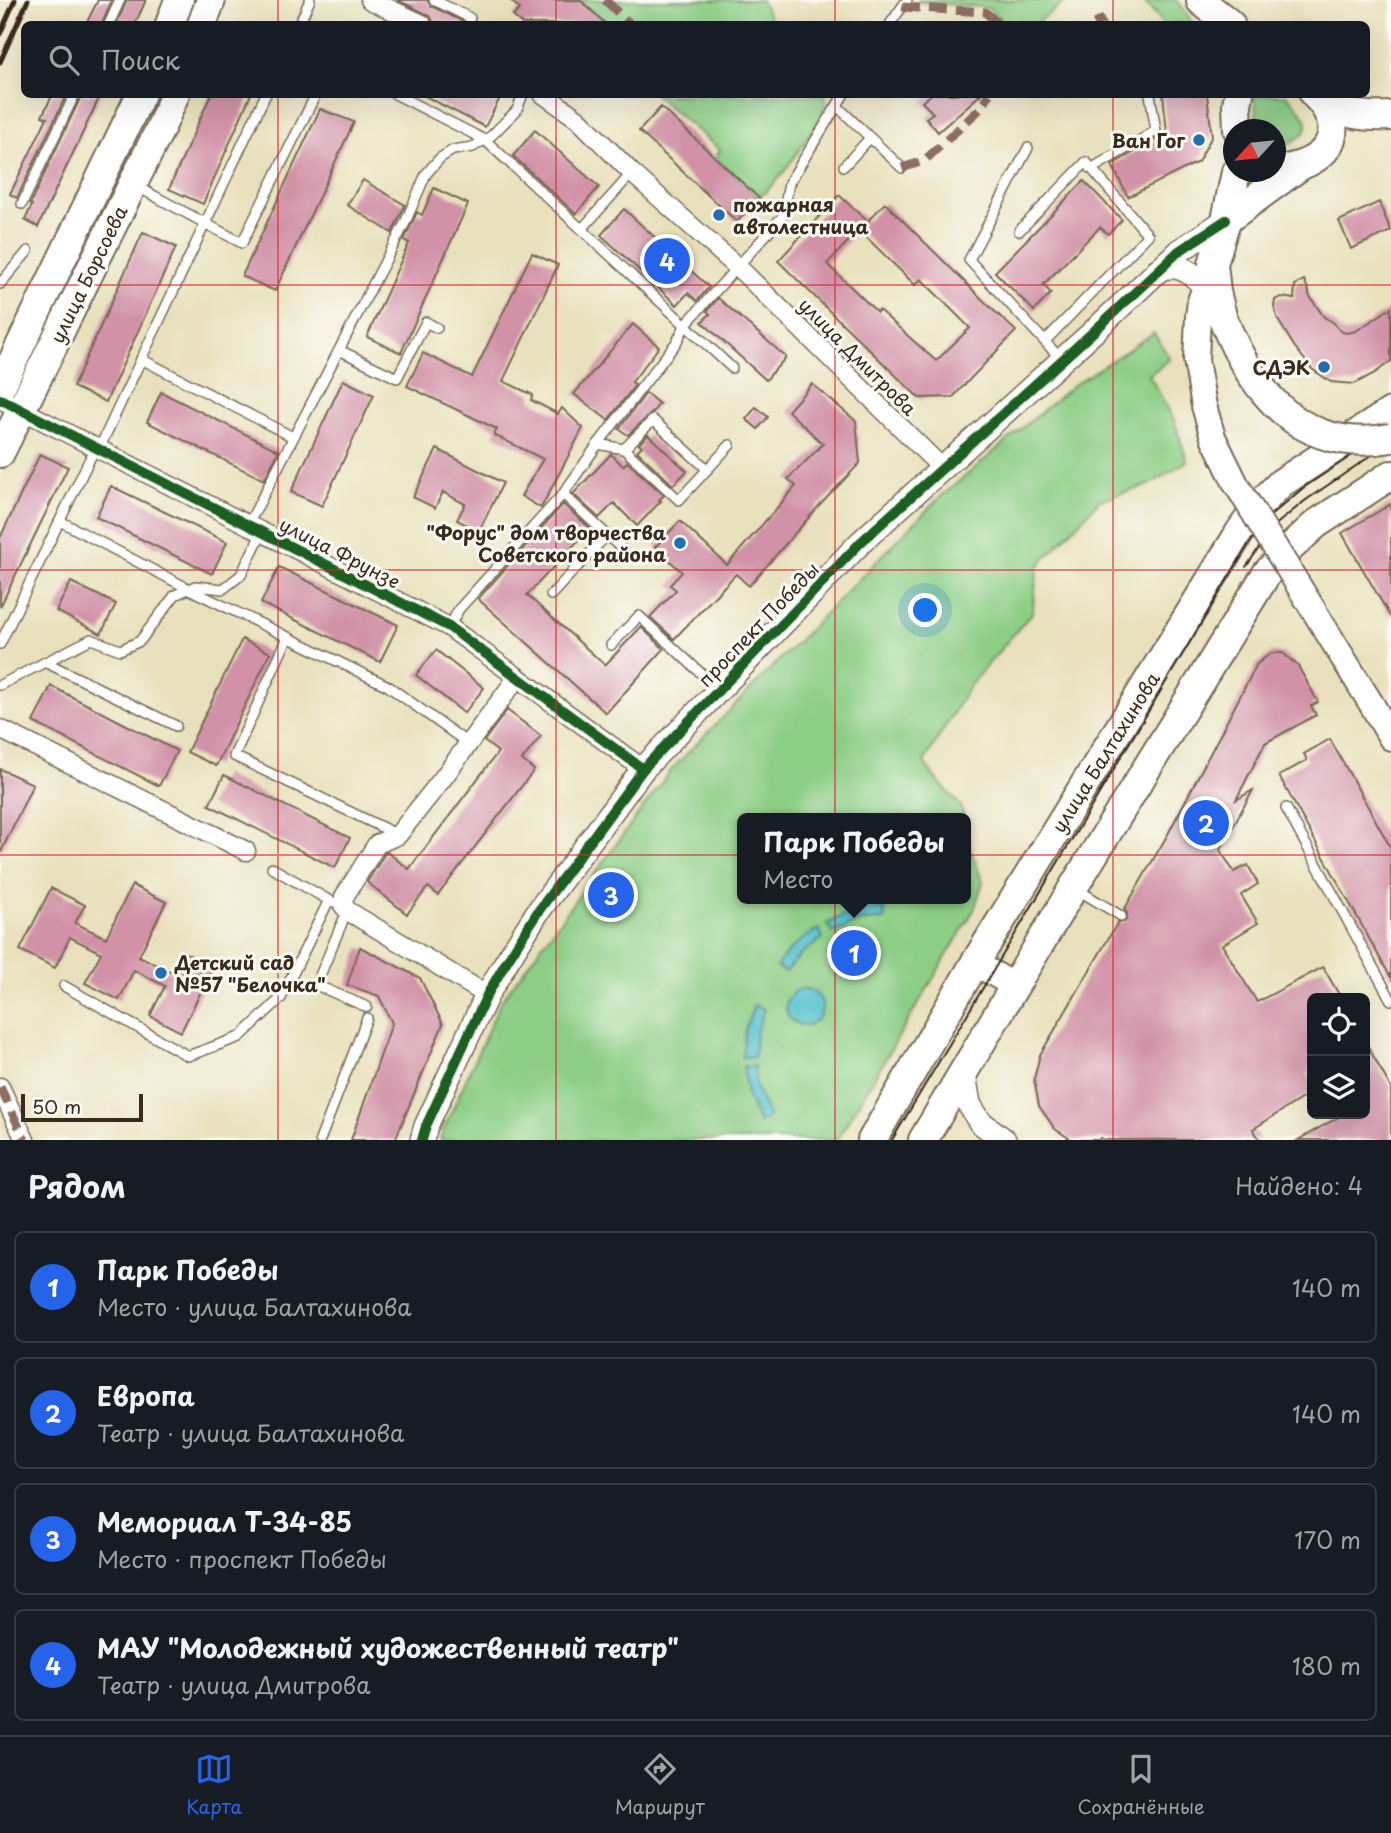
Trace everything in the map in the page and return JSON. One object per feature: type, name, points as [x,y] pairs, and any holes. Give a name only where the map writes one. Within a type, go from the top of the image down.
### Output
[{"type":"main road","points":[[171,21],[179,0]]},
{"type":"main road","points":[[203,21],[211,0]]},
{"type":"main road","points":[[1205,9],[1225,21]]},
{"type":"main road","name":"улица Борсоева","points":[[0,388],[139,98]]},
{"type":"main road","name":"улица Борсоева","points":[[0,453],[11,405],[133,184],[172,98]]},
{"type":"main road","points":[[1238,98],[1238,119]]},
{"type":"main road","points":[[1317,98],[1347,114],[1384,113]]},
{"type":"main road","points":[[1226,220],[1288,168],[1322,154],[1333,132],[1327,109],[1317,98]]},
{"type":"main road","points":[[1235,182],[1205,293],[1196,360],[1204,406],[1213,437],[1236,484],[1391,738]]},
{"type":"main road","points":[[1205,293],[1251,376],[1288,415],[1312,430],[1330,436],[1368,442],[1391,438]]},
{"type":"main road","name":"улица Балтахинова","points":[[872,1140],[975,963],[1258,506],[1281,483],[1391,412]]},
{"type":"main road","points":[[923,1140],[1073,888],[1267,573],[1315,524],[1391,475]]},
{"type":"main road","points":[[975,963],[1014,986]]},
{"type":"street","points":[[370,0],[416,21]]},
{"type":"street","name":"улица Дмитрова","points":[[549,98],[578,119],[632,173],[741,270],[943,469]]},
{"type":"street","name":"проспект Победы","points":[[422,1140],[487,995],[537,913],[643,769],[861,541],[1063,360],[1179,251],[1226,220]]},
{"type":"street","points":[[1158,270],[1166,266],[1181,267],[1205,293]]},
{"type":"street","name":"улица Фрунзе","points":[[11,405],[449,627],[643,769]]},
{"type":"street","points":[[487,995],[348,911],[344,905],[344,897],[377,844],[398,835],[517,678]]},
{"type":"street","points":[[0,729],[246,851]]},
{"type":"street","points":[[964,1074],[969,1104],[980,1122],[1004,1140]]},
{"type":"street","points":[[0,1087],[25,1140]]},
{"type":"lane","points":[[110,21],[120,0]]},
{"type":"lane","points":[[300,21],[310,0]]},
{"type":"lane","points":[[433,0],[470,18]]},
{"type":"lane","points":[[892,21],[907,0]]},
{"type":"lane","points":[[22,204],[73,98]]},
{"type":"lane","points":[[0,644],[141,359],[264,98]]},
{"type":"lane","points":[[133,184],[242,243],[314,98]]},
{"type":"lane","points":[[403,98],[485,139],[732,368]]},
{"type":"lane","points":[[0,685],[91,639],[120,650],[140,641],[175,595],[195,586],[223,589],[241,575],[255,528],[293,437],[405,223],[426,174],[440,158],[453,150],[473,147],[491,136],[517,110],[522,98]]},
{"type":"lane","points":[[449,627],[459,609],[563,494],[676,343],[686,324],[741,270],[783,216],[789,183],[842,98]]},
{"type":"lane","points":[[1091,169],[1156,131],[1151,98]]},
{"type":"lane","points":[[837,106],[902,168]]},
{"type":"lane","points":[[845,166],[870,138]]},
{"type":"lane","points":[[1028,148],[969,260],[1063,360]]},
{"type":"lane","points":[[1019,231],[1086,162],[1149,235],[1045,341]]},
{"type":"lane","points":[[582,229],[632,173]]},
{"type":"lane","points":[[0,284],[28,251]]},
{"type":"lane","points":[[339,350],[397,378],[426,323],[437,328]]},
{"type":"lane","points":[[141,359],[293,437]]},
{"type":"lane","points":[[624,449],[653,420],[707,470]]},
{"type":"lane","points":[[598,444],[624,449],[679,500],[730,445]]},
{"type":"lane","points":[[563,494],[621,548]]},
{"type":"lane","points":[[60,521],[189,589],[388,686],[468,744]]},
{"type":"lane","points":[[551,595],[607,535]]},
{"type":"lane","points":[[611,645],[639,616],[719,690]]},
{"type":"lane","points":[[288,637],[234,756],[398,835]]},
{"type":"lane","points":[[45,662],[176,726]]},
{"type":"lane","points":[[1286,808],[1391,1000]]},
{"type":"lane","points":[[272,868],[348,911],[316,985],[367,1007]]},
{"type":"lane","points":[[1073,888],[1121,916]]},
{"type":"lane","points":[[64,986],[188,1056],[240,1037],[281,998],[329,900]]},
{"type":"lane","points":[[320,1140],[367,1018]]},
{"type":"green space","points":[[580,0],[761,0],[772,21],[603,21]]},
{"type":"green space","points":[[1068,0],[1039,21],[1002,21],[989,8],[918,2]]},
{"type":"green space","points":[[1143,0],[1176,0],[1190,21],[1161,21]]},
{"type":"green space","points":[[659,98],[825,98],[822,117],[781,176],[759,198],[715,157],[720,150]]},
{"type":"green space","points":[[1254,98],[1289,98],[1307,121],[1304,133],[1286,146],[1286,119],[1257,119]]},
{"type":"green space","points":[[1154,333],[1170,359],[1149,375],[1174,420],[1187,461],[1149,485],[1100,500],[1038,566],[1032,613],[970,685],[924,762],[961,806],[963,813],[737,813],[737,904],[971,904],[971,852],[983,882],[974,910],[837,1140],[440,1140],[501,1001],[671,770],[937,500],[1072,386]]},
{"type":"water","points":[[867,909],[885,909],[884,920],[861,921],[833,933],[827,924],[842,916]]},
{"type":"water","points":[[819,929],[823,938],[800,955],[786,972],[776,967],[795,945]]},
{"type":"water","points":[[804,989],[817,994],[822,1007],[817,1020],[804,1025],[791,1020],[786,1007],[791,994]]},
{"type":"water","points":[[754,1005],[764,1009],[756,1032],[754,1057],[742,1057],[745,1030]]},
{"type":"water","points":[[743,1066],[754,1066],[756,1088],[769,1117],[759,1123],[747,1095]]},
{"type":"building","points":[[98,0],[112,0],[103,21],[88,21]]},
{"type":"building","points":[[127,0],[146,0],[136,21],[117,21]]},
{"type":"building","points":[[397,0],[427,0],[431,6],[462,21],[432,21],[427,14]]},
{"type":"building","points":[[510,0],[580,0],[603,21],[519,21],[513,16],[520,9]]},
{"type":"building","points":[[51,98],[65,98],[17,198],[10,194],[47,118],[42,116]]},
{"type":"building","points":[[80,98],[99,98],[38,227],[25,220],[32,205],[30,204]]},
{"type":"building","points":[[209,98],[249,98],[203,204],[169,189]]},
{"type":"building","points":[[429,98],[500,98],[485,127]]},
{"type":"building","points":[[927,98],[976,98],[938,132],[926,118],[933,113],[922,102]]},
{"type":"building","points":[[1163,98],[1207,98],[1212,136],[1198,162],[1128,197],[1112,165],[1167,133]]},
{"type":"building","points":[[661,107],[759,198],[737,222],[639,131]]},
{"type":"building","points":[[320,109],[354,122],[275,291],[242,276]]},
{"type":"building","points":[[535,130],[599,187],[576,214],[513,156]]},
{"type":"building","points":[[363,180],[405,205],[392,233],[347,205]]},
{"type":"building","points":[[1084,181],[1122,220],[1108,234],[1100,227],[1043,285],[1051,293],[1034,311],[995,272]]},
{"type":"building","points":[[434,188],[468,204],[401,353],[367,337],[409,243],[404,240],[417,212],[422,215]]},
{"type":"building","points":[[839,195],[867,221],[827,264],[877,312],[879,310],[936,361],[970,328],[921,279],[915,285],[859,230],[885,203],[1016,331],[953,397],[919,398],[778,261]]},
{"type":"building","points":[[1379,202],[1391,231],[1351,249],[1339,221]]},
{"type":"building","points":[[624,209],[709,287],[697,301],[688,293],[677,305],[601,235]]},
{"type":"building","points":[[143,232],[176,247],[106,402],[73,387]]},
{"type":"building","points":[[532,253],[558,265],[503,381],[533,395],[531,400],[558,414],[562,408],[583,428],[541,508],[521,496],[543,459],[494,435],[497,429],[407,386],[423,353],[472,377]]},
{"type":"building","points":[[1304,280],[1309,295],[1324,317],[1346,333],[1356,331],[1391,308],[1391,361],[1354,384],[1331,382],[1312,369],[1278,320],[1274,307],[1275,300],[1281,297],[1294,299],[1295,285]]},
{"type":"building","points":[[718,298],[786,357],[766,380],[702,322],[710,314],[707,311]]},
{"type":"building","points":[[633,324],[659,347],[608,420],[574,394]]},
{"type":"building","points":[[343,380],[374,395],[322,506],[291,492]]},
{"type":"building","points":[[812,384],[856,421],[860,463],[749,586],[736,574],[674,639],[650,617],[676,590],[670,585],[682,572],[655,547],[680,521],[727,565],[796,486],[788,479],[823,444],[788,411]]},
{"type":"building","points":[[161,392],[279,451],[264,480],[147,422]]},
{"type":"building","points":[[646,393],[659,404],[628,435],[619,429]]},
{"type":"building","points":[[756,407],[768,417],[758,429],[746,419]]},
{"type":"building","points":[[648,435],[687,471],[673,485],[637,451],[642,446],[639,444]]},
{"type":"building","points":[[437,449],[503,483],[479,531],[457,520],[465,504],[443,492],[435,508],[413,497]]},
{"type":"building","points":[[40,454],[68,467],[0,607],[0,538]]},
{"type":"building","points":[[611,454],[623,466],[627,462],[664,495],[637,526],[614,503],[599,518],[573,494]]},
{"type":"building","points":[[111,486],[227,542],[212,574],[96,517]]},
{"type":"building","points":[[563,504],[590,528],[527,595],[605,665],[641,627],[664,649],[606,713],[478,599]]},
{"type":"building","points":[[1391,504],[1391,618],[1342,533]]},
{"type":"building","points":[[279,567],[398,625],[380,662],[261,603]]},
{"type":"building","points":[[71,582],[116,604],[101,634],[56,611]]},
{"type":"building","points":[[242,639],[270,653],[216,766],[187,752]]},
{"type":"building","points":[[436,650],[484,688],[464,713],[416,675]]},
{"type":"building","points":[[1271,653],[1283,653],[1298,666],[1318,702],[1311,706],[1316,715],[1265,743],[1236,800],[1253,790],[1220,850],[1234,872],[1248,865],[1258,884],[1241,895],[1258,923],[1222,945],[1257,1002],[1323,967],[1338,993],[1307,993],[1307,1095],[1253,1129],[1260,1140],[1072,1140],[1055,1129],[1039,1106],[1034,1079],[1040,1055],[1118,922],[1127,919],[1124,910],[1168,834],[1257,664]]},
{"type":"building","points":[[51,686],[177,751],[159,786],[33,722]]},
{"type":"building","points":[[507,710],[541,736],[522,760],[534,770],[438,895],[428,887],[407,914],[367,882],[387,852],[409,869],[498,752],[484,741]]},
{"type":"building","points":[[1330,739],[1391,848],[1391,978],[1279,776],[1307,760],[1304,754]]},
{"type":"building","points":[[0,769],[33,784],[0,854]]},
{"type":"building","points":[[224,775],[350,838],[335,868],[209,805]]},
{"type":"building","points":[[132,885],[166,902],[139,956],[171,972],[182,951],[213,967],[181,1032],[150,1016],[165,986],[134,970],[119,1000],[85,983],[101,953],[70,937],[55,968],[20,950],[51,888],[85,905],[75,923],[106,938]]},
{"type":"building","points":[[360,947],[420,978],[443,1024],[395,1140],[351,1140],[392,1023],[379,996],[347,985]]},
{"type":"building","points":[[1370,1050],[1391,1088],[1391,1140],[1298,1140],[1335,1119],[1370,1119]]},
{"type":"tram line","points":[[892,1140],[1249,543],[1269,517],[1303,488],[1391,429]]},
{"type":"tram line","points":[[1246,567],[1274,526],[1306,500],[1391,442]]},
{"type":"railway","points":[[0,34],[15,0]]},
{"type":"railway","points":[[0,62],[28,0]]},
{"type":"marked path","points":[[605,0],[627,21]]},
{"type":"marked path","points":[[902,7],[985,12],[996,21]]},
{"type":"marked path","points":[[1100,21],[1104,19]]},
{"type":"marked path","points":[[902,168],[924,161],[982,107],[987,98]]},
{"type":"marked path","points":[[0,1087],[25,1140]]},
{"type":"cycle path","points":[[422,1140],[487,995],[505,964],[537,913],[643,769],[861,542],[1179,251],[1226,220]]},
{"type":"cycle path","points":[[0,399],[449,627],[643,769]]},
{"type":"place","name":"Ван Гог","points":[[1199,140]]},
{"type":"place","name":"пожарная автолестница","points":[[719,215]]},
{"type":"place","name":"МАУ \"Молодежный художественный театр\"","points":[[667,261]]},
{"type":"place","name":"СДЭК","points":[[1324,367]]},
{"type":"place","name":"\"Форус\" дом творчества Советского района","points":[[680,543]]},
{"type":"place","name":"Европа","points":[[1206,823]]},
{"type":"place","name":"Мемориал Т-34-85","points":[[611,895]]},
{"type":"place","name":"Парк Победы","points":[[854,953]]},
{"type":"place","name":"Детский сад №57 \"Белочка\"","points":[[161,973]]}]
